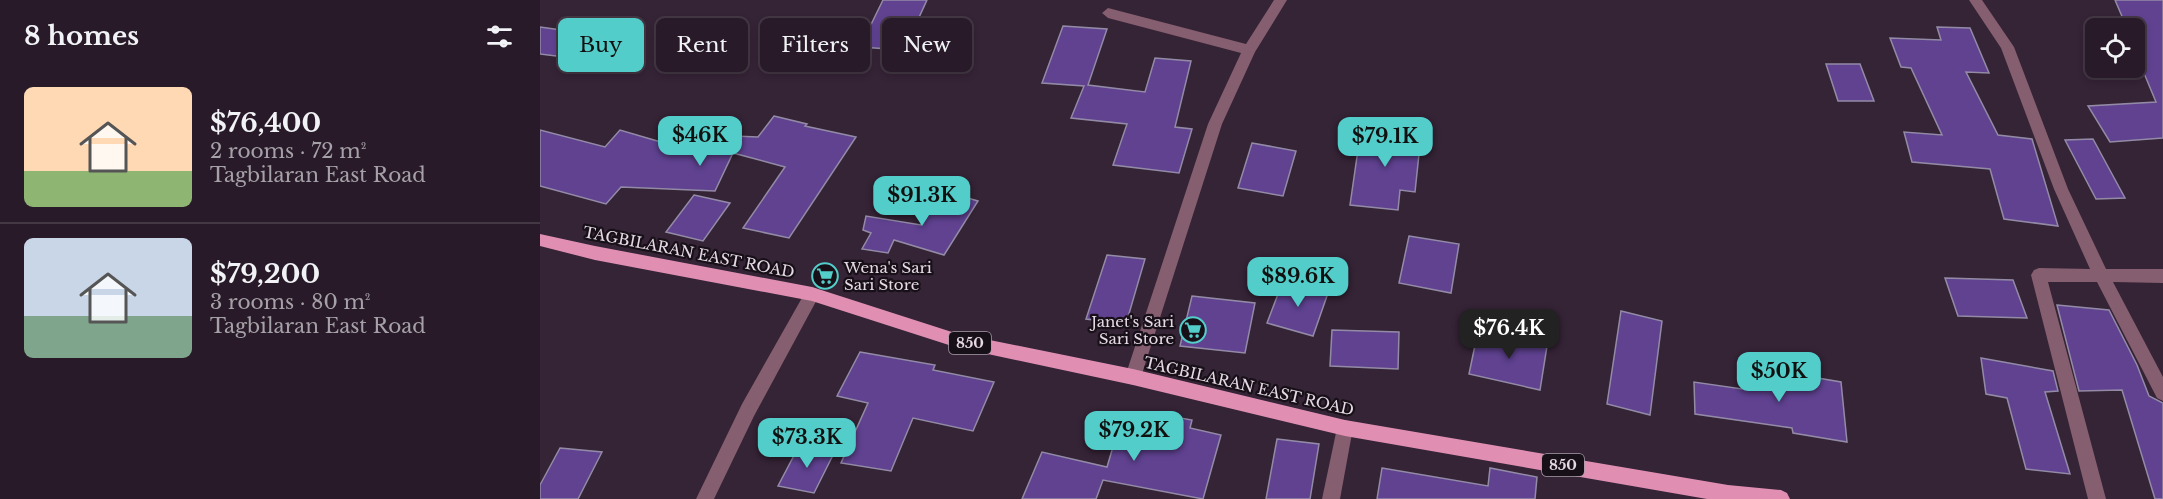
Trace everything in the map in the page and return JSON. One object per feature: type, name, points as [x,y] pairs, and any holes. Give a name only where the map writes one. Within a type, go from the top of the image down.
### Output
[{"type":"main road","name":"TAGBILARAN EAST ROAD","points":[[540,240],[594,253],[812,294],[955,340],[1133,377],[1345,428],[1728,494],[1781,499]]},
{"type":"street","points":[[1133,377],[1215,124],[1249,50],[1281,0]]},
{"type":"street","points":[[1975,0],[2007,47],[2061,189],[2101,275],[2163,393]]},
{"type":"street","points":[[1108,13],[1249,50]]},
{"type":"street","points":[[2097,499],[2038,275],[2163,276]]},
{"type":"street","points":[[705,499],[748,411],[812,294]]},
{"type":"street","points":[[1330,499],[1345,428]]},
{"type":"building","points":[[883,0],[927,0],[919,18],[882,18],[882,48],[870,48],[870,27]]},
{"type":"building","points":[[2115,0],[2163,0],[2163,138],[2110,142],[2088,106],[2156,102],[2145,76],[2145,18],[2123,18]]},
{"type":"building","points":[[1063,26],[1107,29],[1088,85],[1145,92],[1155,58],[1191,61],[1175,127],[1192,129],[1179,173],[1113,165],[1127,124],[1071,118],[1084,86],[1042,83]]},
{"type":"building","points":[[540,27],[558,30],[558,54],[556,56],[540,54]]},
{"type":"building","points":[[1937,27],[1970,28],[1989,73],[1966,72],[1998,135],[2032,139],[2058,226],[2004,219],[1990,169],[1912,162],[1904,132],[1942,135],[1911,68],[1901,67],[1890,38],[1941,40]]},
{"type":"building","points":[[1826,64],[1860,64],[1874,101],[1838,101]]},
{"type":"building","points":[[774,116],[807,124],[805,126],[856,137],[789,238],[743,228],[785,167],[733,153],[715,191],[621,187],[606,204],[540,186],[540,130],[605,147],[620,130],[678,147],[685,134],[758,137]]},
{"type":"building","points":[[1361,129],[1421,135],[1415,192],[1400,190],[1398,210],[1350,205]]},
{"type":"building","points":[[2093,139],[2125,198],[2096,199],[2065,140]]},
{"type":"building","points":[[1252,143],[1296,151],[1283,196],[1238,188]]},
{"type":"building","points":[[943,191],[978,201],[944,255],[894,240],[888,253],[862,249],[871,233],[863,230],[866,216],[921,225]]},
{"type":"building","points":[[694,195],[730,203],[703,241],[666,232]]},
{"type":"building","points":[[1409,236],[1459,244],[1451,293],[1399,283]]},
{"type":"building","points":[[1107,255],[1145,259],[1126,324],[1086,319]]},
{"type":"building","points":[[1945,278],[2013,280],[2027,318],[1958,316]]},
{"type":"building","points":[[1283,281],[1328,293],[1313,336],[1267,323]]},
{"type":"building","points":[[1192,296],[1255,303],[1245,353],[1180,346]]},
{"type":"building","points":[[2057,305],[2109,310],[2137,365],[2149,396],[2163,403],[2163,499],[2155,499],[2122,390],[2079,391]]},
{"type":"building","points":[[1621,311],[1662,321],[1650,415],[1607,404]]},
{"type":"building","points":[[1332,330],[1399,332],[1398,369],[1330,366]]},
{"type":"building","points":[[1478,331],[1547,346],[1540,390],[1469,374]]},
{"type":"building","points":[[860,352],[935,365],[933,370],[994,382],[973,431],[913,418],[891,471],[841,463],[868,403],[837,396]]},
{"type":"building","points":[[1981,358],[2053,371],[2058,391],[2045,392],[2070,474],[2026,469],[2007,398],[1986,394]]},
{"type":"building","points":[[1741,370],[1789,376],[1788,373],[1841,382],[1847,442],[1793,433],[1792,428],[1695,414],[1694,382],[1742,389]]},
{"type":"building","points":[[1123,413],[1156,418],[1158,414],[1192,420],[1190,428],[1221,435],[1203,499],[1103,480],[1096,499],[1022,499],[1042,452],[1107,467]]},
{"type":"building","points":[[1277,439],[1319,444],[1310,499],[1266,499]]},
{"type":"building","points":[[800,444],[835,451],[814,493],[778,486]]},
{"type":"building","points":[[560,448],[602,452],[578,499],[540,499],[540,485]]},
{"type":"building","points":[[1382,468],[1488,486],[1490,468],[1537,477],[1535,499],[1377,499]]},
{"type":"place","name":"Wena's Sari Sari Store","points":[[825,276]]},
{"type":"place","name":"Janet's Sari Sari Store","points":[[1193,330]]}]
